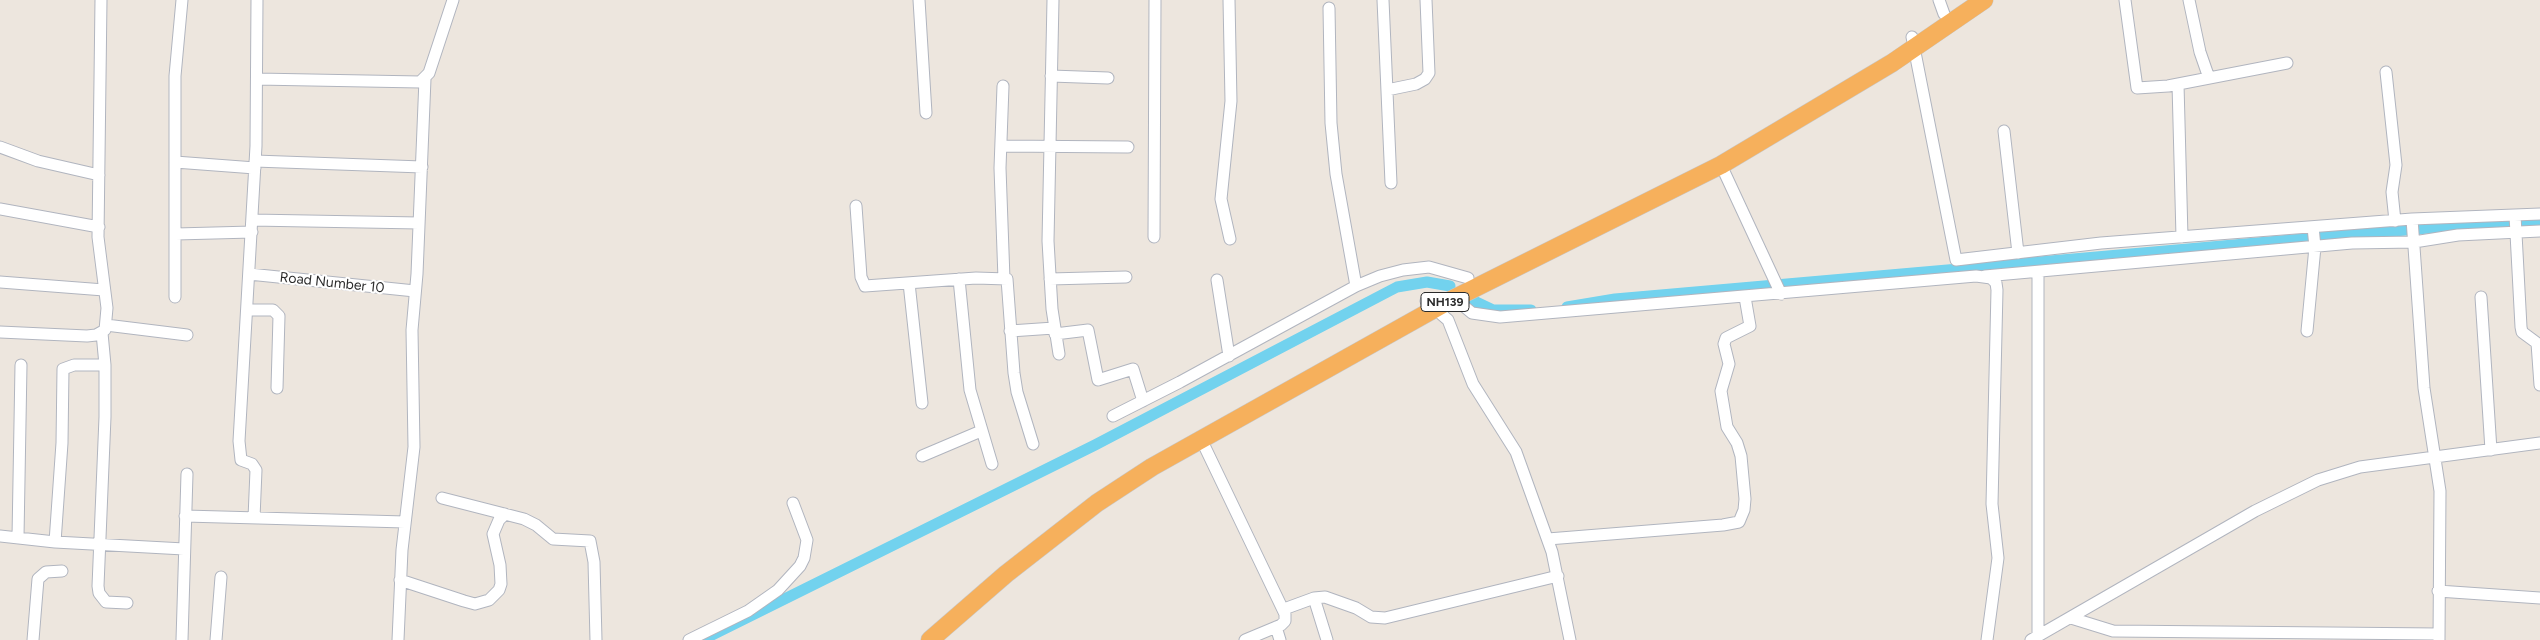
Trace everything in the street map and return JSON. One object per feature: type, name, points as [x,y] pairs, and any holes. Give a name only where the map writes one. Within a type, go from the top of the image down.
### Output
[{"type":"highway","name":"NH139","points":[[1913,42],[1941,7],[1964,0]]},
{"type":"highway","name":"NH139","points":[[915,640],[997,566],[1122,472],[1431,304],[1454,298],[1722,165],[1754,141],[1984,0]]},
{"type":"highway","name":"NH139","points":[[930,640],[1006,574],[1097,504],[1152,467],[1431,304],[1468,278],[1754,141]]},
{"type":"street","points":[[101,0],[98,227],[104,290],[105,365],[99,593],[106,602],[127,603]]},
{"type":"street","points":[[175,296],[176,51],[182,0]]},
{"type":"street","points":[[254,518],[256,470],[252,464],[240,460],[239,451],[255,165],[257,0]]},
{"type":"street","points":[[398,640],[400,580],[414,447],[412,348],[425,79],[429,73],[453,0]]},
{"type":"street","points":[[919,0],[926,113]]},
{"type":"street","points":[[1053,0],[1048,242],[1058,354]]},
{"type":"street","points":[[1154,237],[1155,0]]},
{"type":"street","points":[[1229,0],[1231,110],[1221,199],[1230,239]]},
{"type":"street","points":[[1384,0],[1391,183]]},
{"type":"street","points":[[1387,90],[1416,84],[1425,79],[1430,73],[1426,0]]},
{"type":"street","points":[[2124,0],[2137,88],[2178,84],[2287,63]]},
{"type":"street","points":[[2189,0],[2200,52],[2209,78]]},
{"type":"street","points":[[1329,8],[1331,123],[1335,165],[1356,286]]},
{"type":"street","points":[[1913,42],[1958,278]]},
{"type":"street","points":[[2386,72],[2396,164],[2392,192],[2395,220]]},
{"type":"street","points":[[1051,76],[1108,78]]},
{"type":"street","points":[[257,79],[412,83],[425,79]]},
{"type":"street","points":[[2178,84],[2182,237]]},
{"type":"street","points":[[1003,86],[1001,146],[1004,279]]},
{"type":"street","points":[[2004,131],[2018,253]]},
{"type":"street","points":[[1001,146],[1051,148],[1128,147]]},
{"type":"street","points":[[0,147],[38,161],[99,174]]},
{"type":"street","points":[[175,162],[422,167]]},
{"type":"street","points":[[1722,165],[1779,290]]},
{"type":"street","points":[[856,206],[863,284],[868,286],[959,279],[1007,279],[1010,331],[1017,392],[1033,444]]},
{"type":"street","points":[[0,209],[98,227]]},
{"type":"street","points":[[1956,260],[2182,237],[2395,220],[2413,231],[2458,235],[2515,223],[2540,214]]},
{"type":"street","points":[[252,220],[419,223]]},
{"type":"street","points":[[1454,298],[1472,313],[1500,317],[1745,297],[1779,290],[2038,272],[2315,246],[2413,231],[2515,223],[2540,231]]},
{"type":"street","points":[[2515,223],[2521,327],[2522,332],[2535,339],[2537,344],[2540,385]]},
{"type":"street","points":[[2307,331],[2315,246],[2313,227]]},
{"type":"street","points":[[2071,618],[2113,631],[2438,637],[2440,491],[2424,388],[2413,231]]},
{"type":"street","points":[[176,234],[252,232]]},
{"type":"street","points":[[1113,416],[1356,286],[1380,276],[1417,267],[1444,269],[1468,278]]},
{"type":"street","points":[[2038,272],[2034,638],[2255,511],[2318,480],[2360,467],[2540,443]]},
{"type":"street","name":"Road Number 10","points":[[249,274],[416,291]]},
{"type":"street","points":[[1985,276],[1996,283],[1997,314],[1992,504],[1997,571],[1987,640]]},
{"type":"street","points":[[1050,279],[1126,277]]},
{"type":"street","points":[[959,279],[970,390],[992,464]]},
{"type":"street","points":[[1218,280],[1228,356]]},
{"type":"street","points":[[0,282],[104,290]]},
{"type":"street","points":[[909,283],[922,403]]},
{"type":"street","points":[[1548,539],[1723,525],[1739,522],[1742,518],[1745,499],[1741,456],[1725,420],[1721,391],[1729,364],[1724,344],[1726,338],[1750,326],[1745,297]]},
{"type":"street","points":[[2481,297],[2491,450]]},
{"type":"street","points":[[1431,304],[1448,320],[1474,384],[1516,452],[1548,539],[1558,576],[1570,640]]},
{"type":"street","points":[[247,310],[273,310],[279,316],[277,388]]},
{"type":"street","points":[[0,332],[73,336],[104,329],[188,335]]},
{"type":"street","points":[[1010,331],[1088,330],[1098,380],[1133,369],[1143,401]]},
{"type":"street","points":[[18,536],[21,365]]},
{"type":"street","points":[[55,542],[62,443],[63,372],[69,366],[105,365]]},
{"type":"street","points":[[922,456],[981,431]]},
{"type":"street","points":[[1201,439],[1284,609],[1285,621],[1252,639]]},
{"type":"street","points":[[182,640],[187,474]]},
{"type":"street","points":[[442,498],[531,522],[553,539],[588,540],[592,543],[596,640]]},
{"type":"street","points":[[689,640],[748,611],[778,590],[800,566],[804,558],[807,540],[793,503]]},
{"type":"street","points":[[400,580],[475,604],[489,600],[499,590],[501,584],[500,566],[494,534],[499,520],[505,514]]},
{"type":"street","points":[[185,516],[405,522]]},
{"type":"street","points":[[0,536],[18,536],[55,542],[184,549]]},
{"type":"street","points":[[33,640],[38,578],[46,572],[62,571]]},
{"type":"street","points":[[1284,609],[1314,598],[1333,599],[1371,617],[1385,618],[1558,576]]},
{"type":"street","points":[[216,640],[221,577]]},
{"type":"street","points":[[2438,591],[2540,598]]},
{"type":"street","points":[[1314,598],[1327,640]]},
{"type":"street","points":[[1276,627],[1280,640]]},
{"type":"waterway","points":[[1567,307],[1615,299],[2440,227],[2540,222]]},
{"type":"waterway","points":[[702,640],[1095,445],[1397,287],[1427,282],[1450,286]]},
{"type":"waterway","points":[[1472,300],[1493,310],[1531,310]]}]
